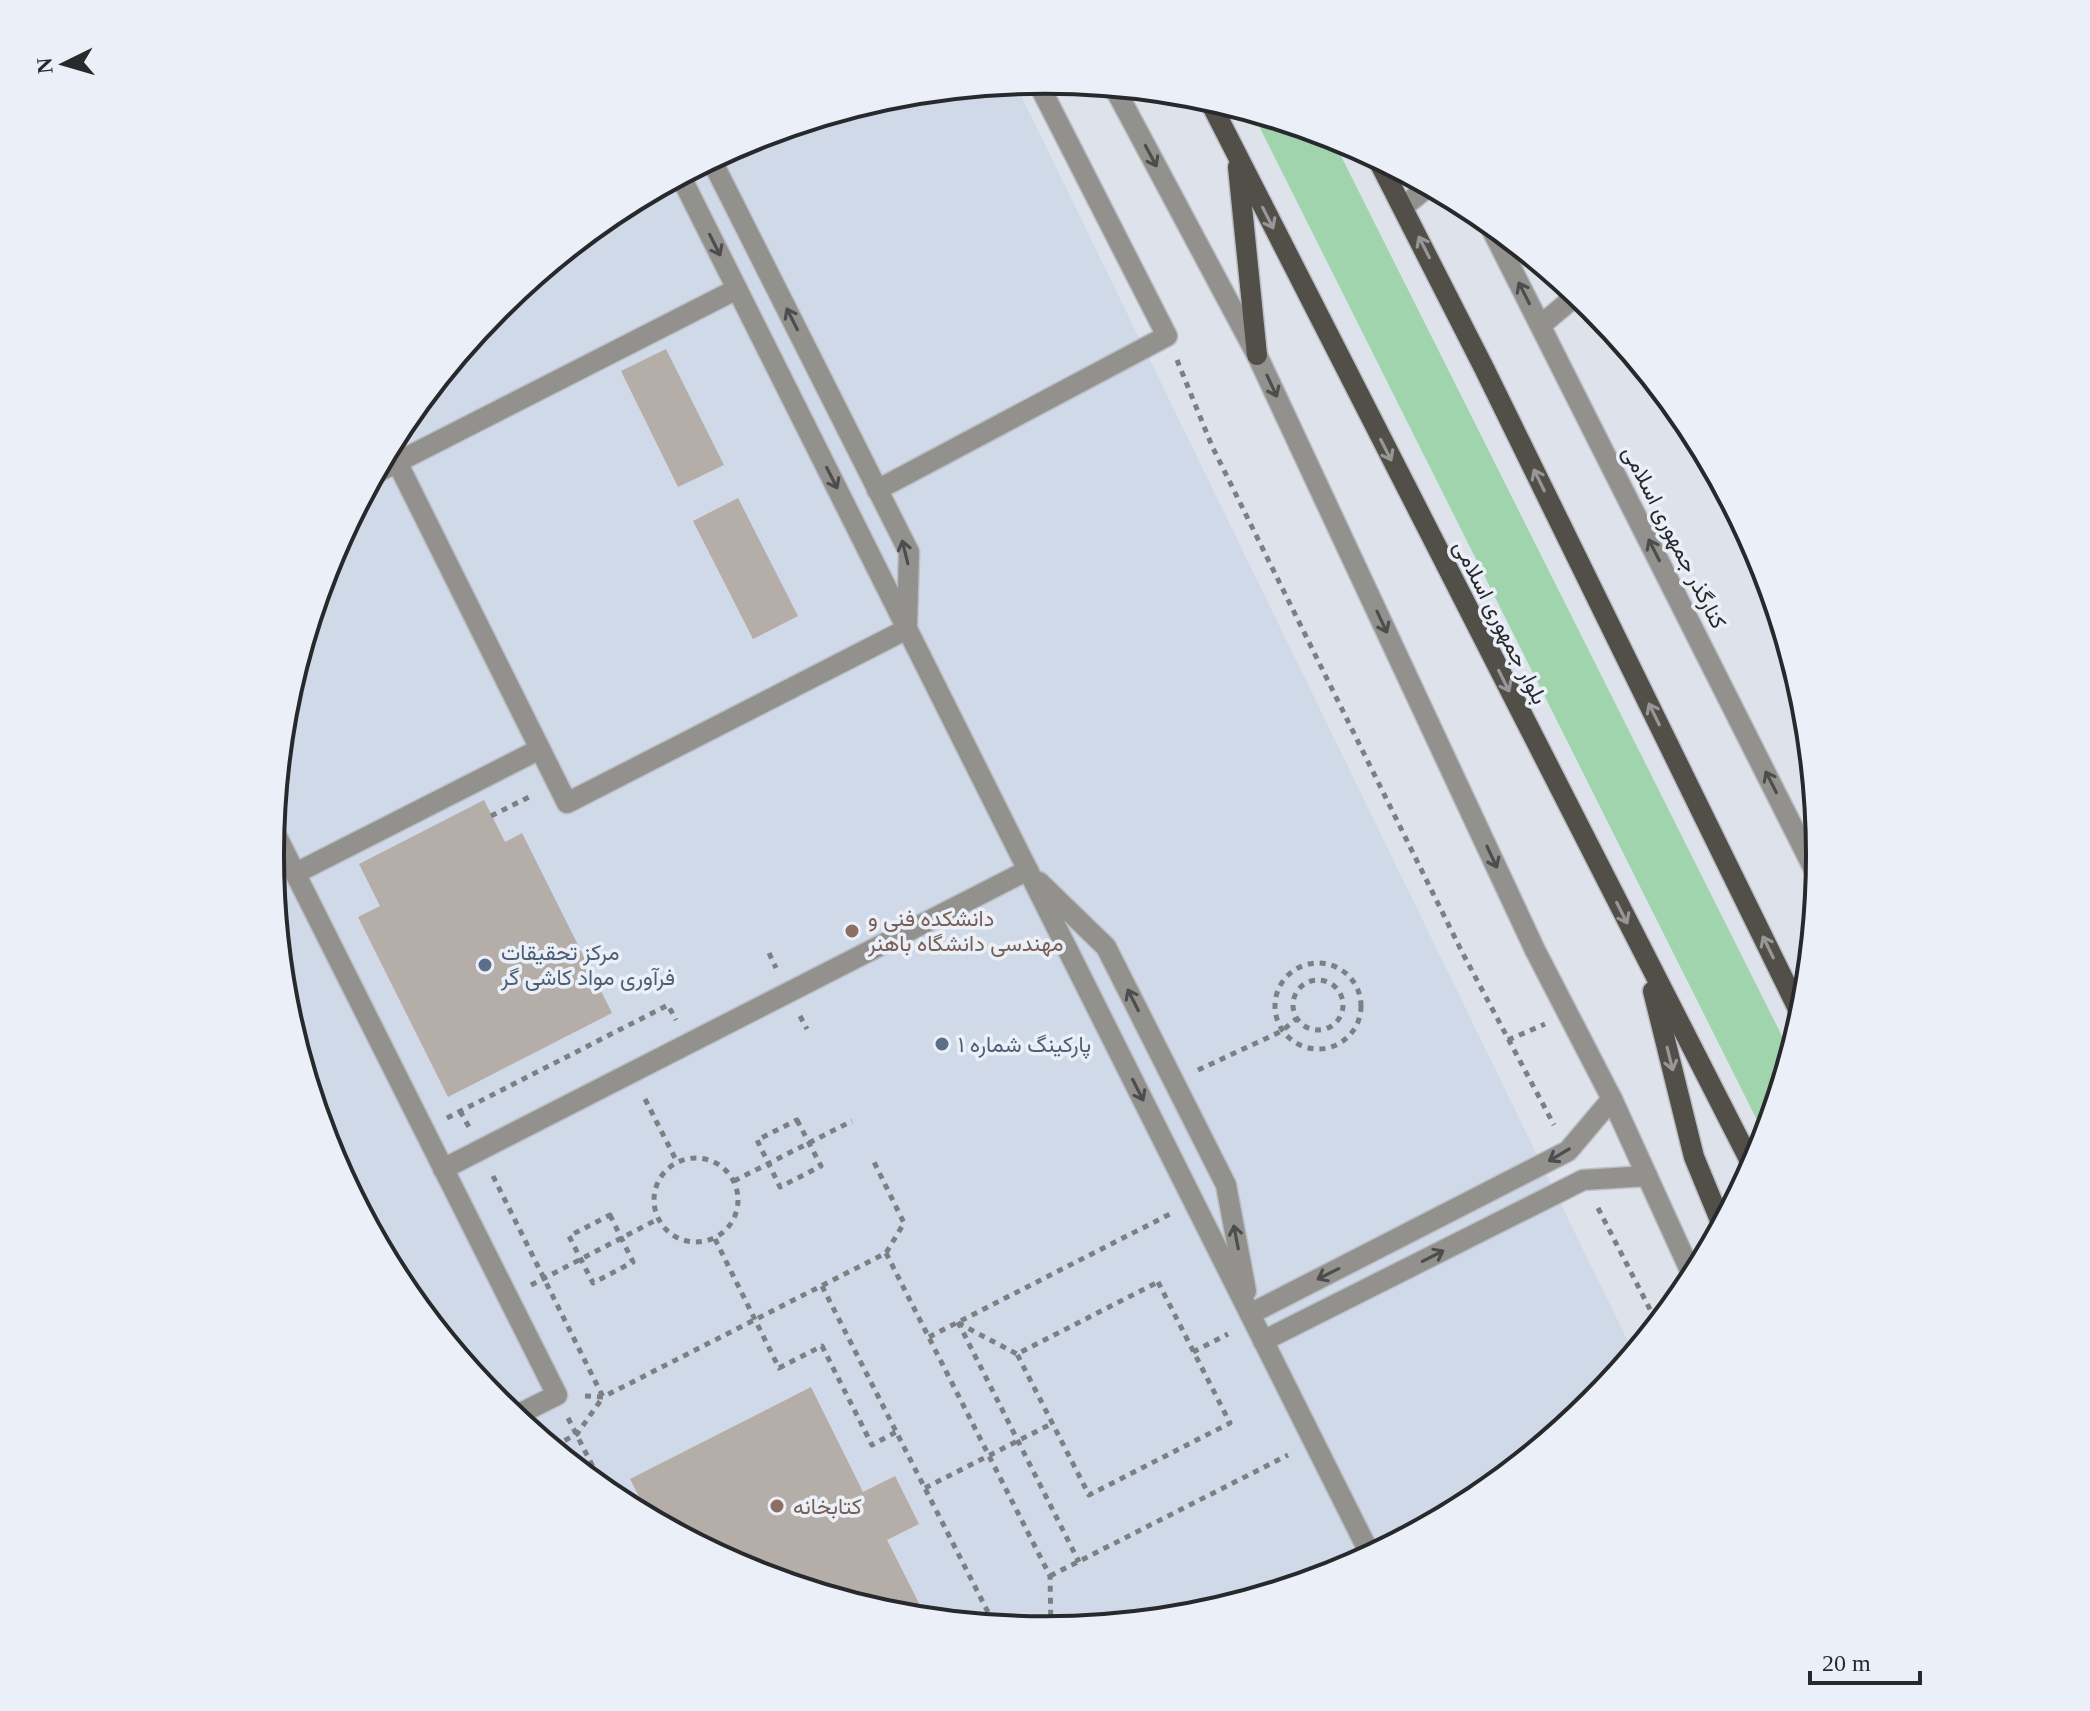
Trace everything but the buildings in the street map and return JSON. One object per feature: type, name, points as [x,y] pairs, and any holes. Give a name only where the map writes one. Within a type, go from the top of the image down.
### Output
[{"type":"main road","name":"بلوار جمهوری اسلامی","points":[[1216,114],[1746,1153]]},
{"type":"main road","points":[[1236,155],[1257,355]]},
{"type":"main road","points":[[1386,175],[1793,999]]},
{"type":"main road","points":[[1644,957],[1694,1157],[1717,1212]]},
{"type":"street","points":[[877,490],[1167,336],[1044,94]]},
{"type":"street","points":[[1120,99],[1257,355],[1535,950],[1612,1099],[1687,1264]]},
{"type":"street","points":[[716,169],[909,552],[907,629]]},
{"type":"street","points":[[685,185],[1366,1545]]},
{"type":"street","points":[[1403,207],[1420,193]]},
{"type":"street","name":"کنارگذر جمهوری اسلامی","points":[[1499,244],[1806,853]]},
{"type":"street","points":[[392,464],[737,289]]},
{"type":"street","points":[[1541,325],[1568,303]]},
{"type":"street","points":[[397,462],[567,803],[907,629]]},
{"type":"street","points":[[296,873],[540,749]]},
{"type":"street","points":[[284,850],[557,1395],[525,1411]]},
{"type":"street","points":[[1028,870],[1106,947],[1226,1185],[1252,1318]]},
{"type":"street","points":[[443,1169],[1028,870]]},
{"type":"street","points":[[1252,1318],[1568,1151],[1612,1099]]},
{"type":"street","points":[[1263,1341],[1583,1180],[1647,1176]]},
{"type":"path","points":[[1167,336],[1212,446],[1455,938],[1568,1151]]},
{"type":"path","points":[[491,816],[557,783]]},
{"type":"path","points":[[1320,962],[1341,969],[1356,984],[1361,1006],[1356,1026],[1349,1036],[1331,1047],[1320,1049],[1299,1045],[1282,1031],[1274,1011],[1275,1000],[1282,980],[1299,966],[1320,962]]},
{"type":"path","points":[[1327,982],[1339,992],[1343,1007],[1341,1015],[1331,1027],[1316,1031],[1296,1019],[1292,1004],[1298,989],[1304,984],[1327,982]]},
{"type":"path","points":[[424,1129],[668,1005]]},
{"type":"path","points":[[1174,1082],[1282,1031],[1296,1019]]},
{"type":"path","points":[[1508,1040],[1545,1023]]},
{"type":"path","points":[[645,1099],[677,1162]]},
{"type":"path","points":[[460,1111],[603,1397]]},
{"type":"path","points":[[797,1120],[809,1143],[821,1166],[780,1187],[757,1140],[797,1120]]},
{"type":"path","points":[[734,1181],[852,1121]]},
{"type":"path","points":[[689,1158],[715,1162],[734,1181],[738,1207],[734,1220],[715,1239],[689,1242],[677,1238],[658,1219],[654,1207],[658,1181],[677,1162],[689,1158]]},
{"type":"path","points":[[560,1442],[577,1434],[603,1397],[886,1253],[904,1223],[874,1162]]},
{"type":"path","points":[[1583,1180],[1652,1314]]},
{"type":"path","points":[[929,1337],[1194,1202]]},
{"type":"path","points":[[610,1215],[633,1262],[593,1283],[581,1259],[569,1236],[610,1215]]},
{"type":"path","points":[[508,1297],[658,1219]]},
{"type":"path","points":[[715,1239],[779,1368],[822,1346],[872,1445],[896,1432]]},
{"type":"path","points":[[886,1253],[1050,1576],[1051,1617]]},
{"type":"path","points":[[958,1322],[1017,1354],[1089,1495],[1230,1423],[1158,1282],[1017,1354]]},
{"type":"path","points":[[822,1286],[989,1614]]},
{"type":"path","points":[[1193,1352],[1252,1318]]},
{"type":"path","points":[[958,1322],[1079,1562]]},
{"type":"path","points":[[595,1470],[557,1395],[603,1397]]},
{"type":"path","points":[[925,1488],[1053,1423]]},
{"type":"path","points":[[1050,1576],[1314,1442]]},
{"type":"shaded area","name":"دانشکده فنی و مهندسی دانشگاه باهنر","points":[[1021,95],[1629,1344],[1583,1394],[1509,1460],[1426,1515],[1382,1538],[1290,1577],[1242,1591],[1144,1610],[1045,1617],[995,1615],[896,1602],[800,1577],[754,1559],[664,1515],[622,1489],[581,1460],[507,1394],[472,1358],[412,1279],[362,1192],[341,1147],[309,1053],[298,1004],[285,905],[284,856],[285,806],[298,707],[309,658],[341,564],[362,519],[412,432],[472,353],[543,283],[581,251],[664,196],[708,173],[800,134],[848,120],[946,101]]},
{"type":"green space","points":[[1258,125],[1340,154],[1784,1040],[1758,1122]]},
{"type":"place","name":"دانشکده فنی و مهندسی دانشگاه باهنر","points":[[852,931]]},
{"type":"place","name":"مرکز تحقیقات فرآوری مواد کاشی گر","points":[[485,965]]},
{"type":"place","name":"پارکینگ شماره ۱","points":[[942,1044]]},
{"type":"place","name":"کتابخانه","points":[[777,1506]]}]
